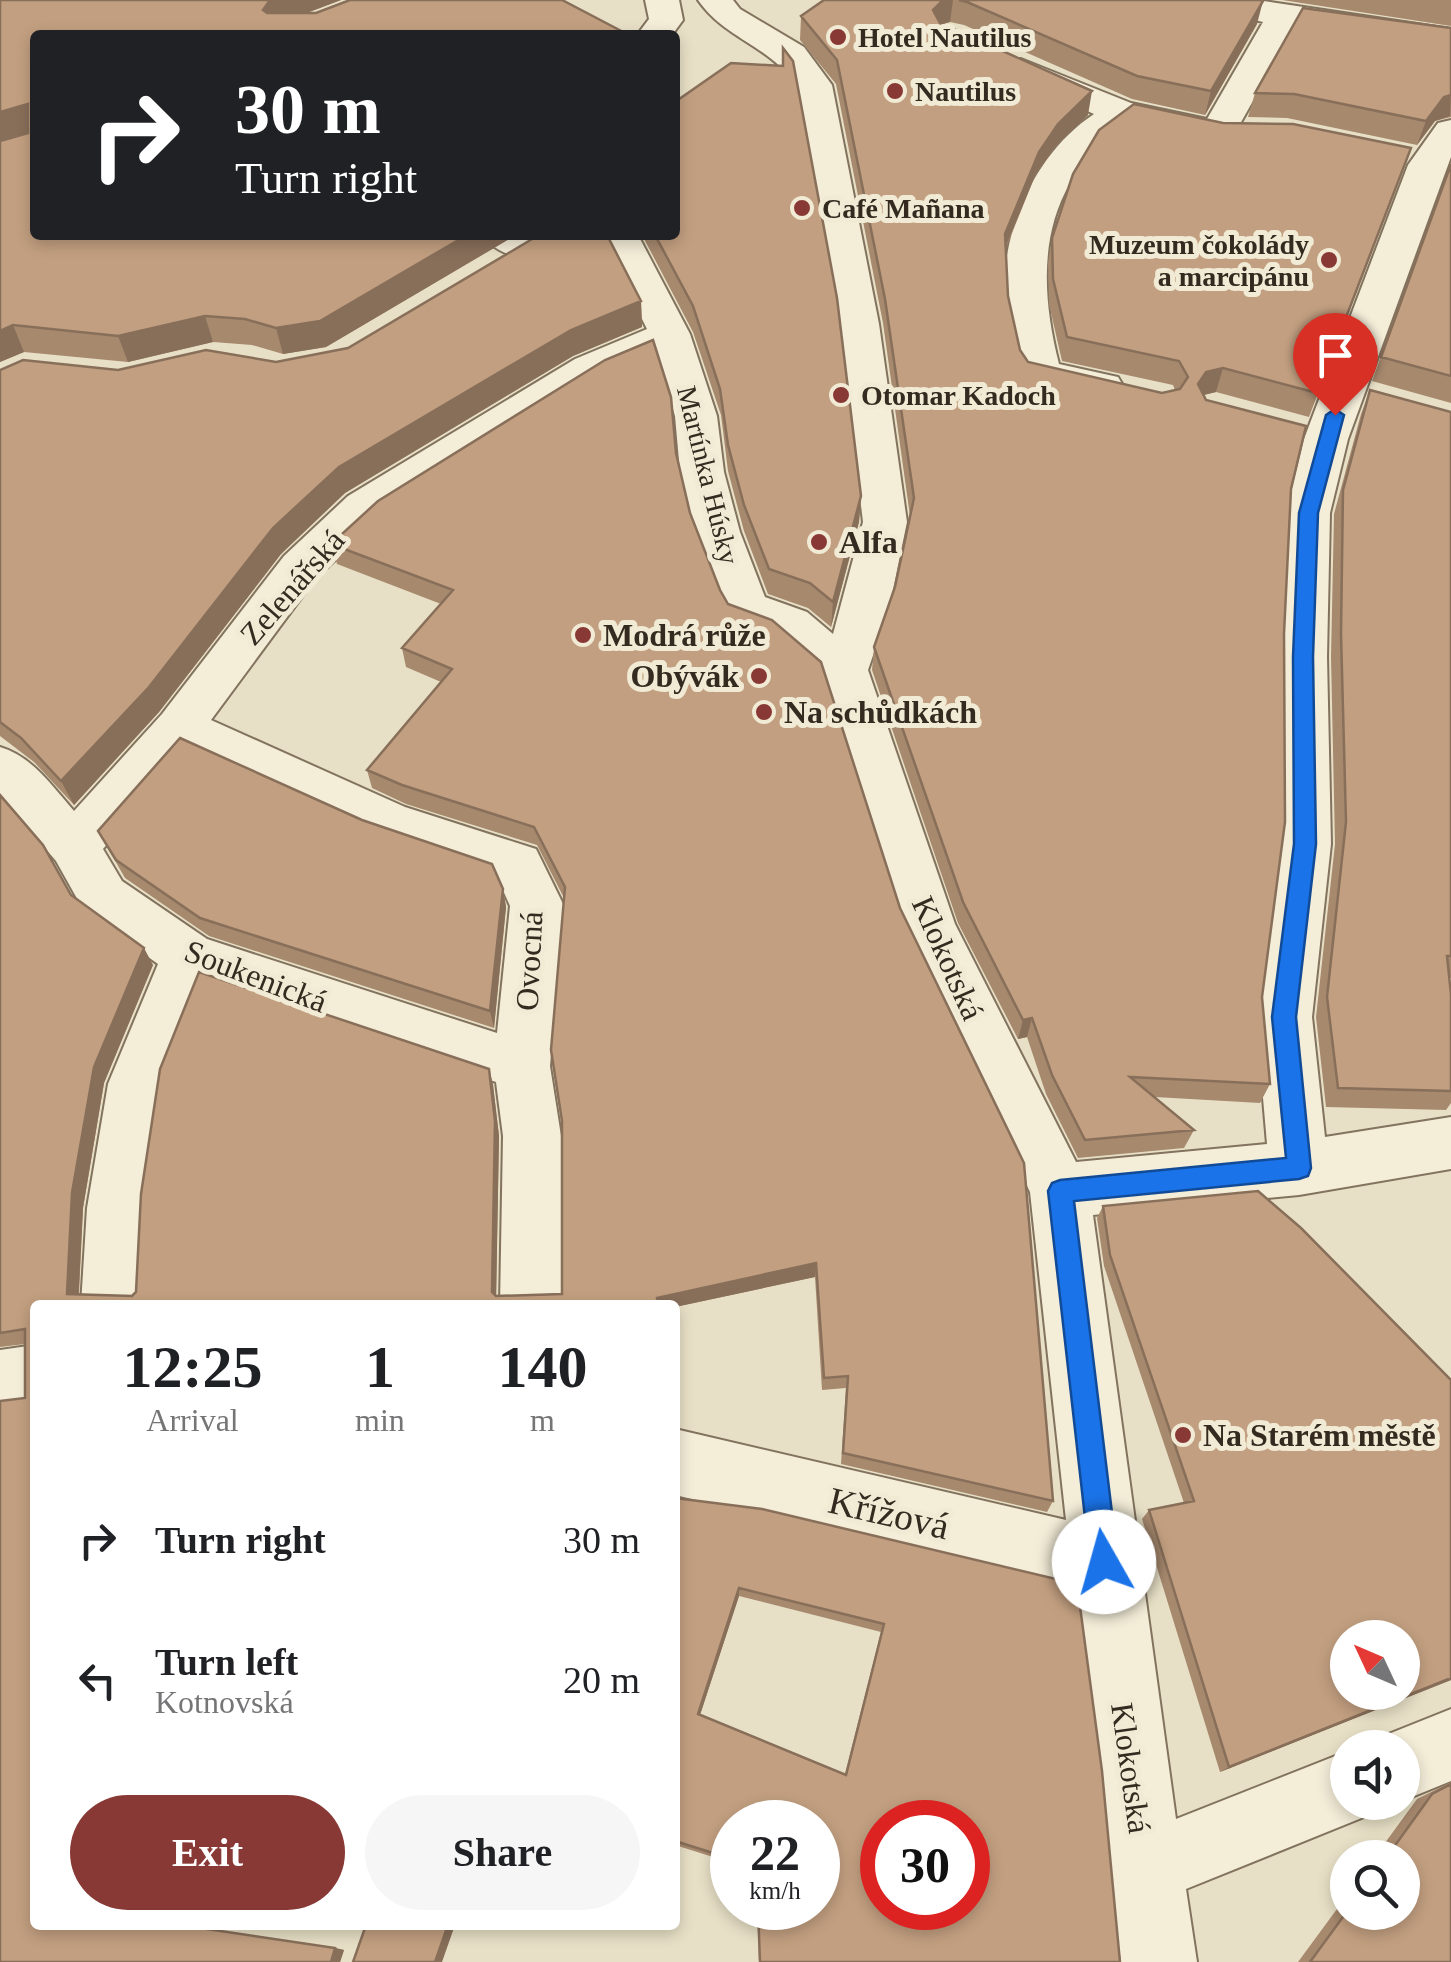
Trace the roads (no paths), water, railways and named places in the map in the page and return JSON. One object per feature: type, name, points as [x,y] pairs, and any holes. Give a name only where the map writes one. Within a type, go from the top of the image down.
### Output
[{"type":"street","points":[[658,30],[666,20],[662,0]]},
{"type":"street","points":[[715,0],[728,16],[792,54],[814,85],[859,324],[885,522],[866,608],[844,670]]},
{"type":"street","points":[[1213,0],[1283,16],[1451,39]]},
{"type":"street","points":[[985,52],[1121,112],[1235,132],[1283,16]]},
{"type":"street","points":[[1121,112],[1079,143],[1046,197],[1024,262],[1025,304],[1040,373],[1140,396]]},
{"type":"street","points":[[1299,1168],[1284,1017],[1305,844],[1307,434],[1362,396],[1430,155]]},
{"type":"street","name":"Martínka Húsky","points":[[622,240],[670,334],[696,416],[702,472],[718,532],[746,608],[790,624],[844,670]]},
{"type":"street","name":"Zelenářská","points":[[74,846],[179,727],[300,567],[364,507],[590,368],[670,334]]},
{"type":"street","name":"Klokotská","points":[[844,670],[928,924],[1060,1191],[1104,1562],[1159,1962]]},
{"type":"street","name":"Ovocná","points":[[179,727],[387,820],[517,864],[537,906],[522,1066],[532,1136],[531,1300]]},
{"type":"street","name":"Soukenická","points":[[0,766],[74,846],[103,896],[188,956],[522,1066]]},
{"type":"street","points":[[112,1300],[117,1208],[137,1084],[188,956]]},
{"type":"street","points":[[1060,1191],[1445,1157]]},
{"type":"street","points":[[0,1382],[30,1377]]},
{"type":"street","name":"Křížová","points":[[680,1463],[1104,1562]]},
{"type":"street","points":[[1420,1758],[1451,1745]]},
{"type":"street","points":[[1144,1869],[1330,1794]]},
{"type":"place","name":"Hotel Nautilus","points":[[838,37]]},
{"type":"place","name":"Nautilus","points":[[895,91]]},
{"type":"place","name":"Café Mañana","points":[[802,208]]},
{"type":"place","name":"Muzeum čokolády a marcipánu","points":[[1329,260]]},
{"type":"place","name":"Otomar Kadoch","points":[[841,395]]},
{"type":"place","name":"Alfa","points":[[819,542]]},
{"type":"place","name":"Modrá růže","points":[[583,635]]},
{"type":"place","name":"Obývák","points":[[759,676]]},
{"type":"place","name":"Na schůdkách","points":[[764,712]]},
{"type":"place","name":"Na Starém městě","points":[[1183,1435]]}]
